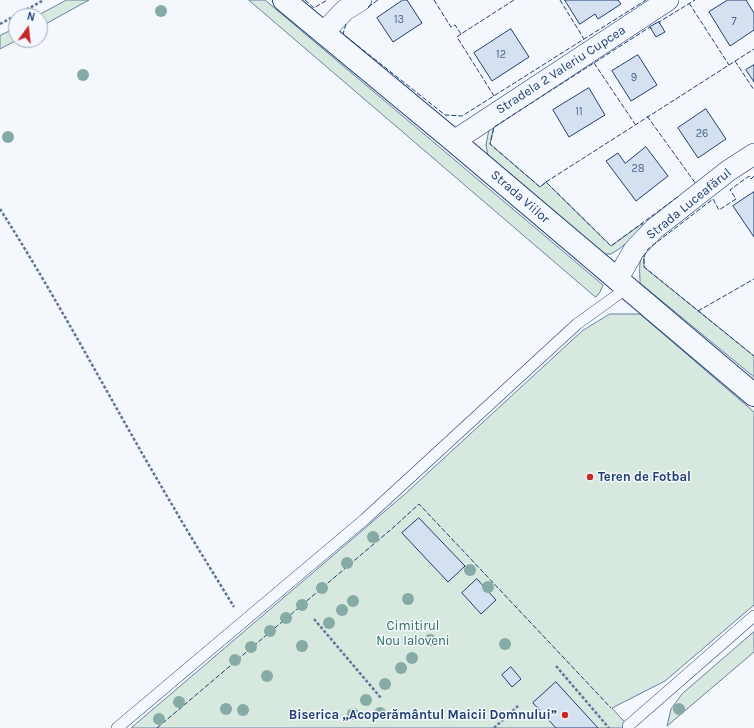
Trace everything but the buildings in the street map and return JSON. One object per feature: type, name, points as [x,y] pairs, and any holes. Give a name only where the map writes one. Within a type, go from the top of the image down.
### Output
[{"type":"street","name":"Strada Viilor","points":[[284,0],[454,141],[754,395]]},
{"type":"street","points":[[323,33],[345,10],[361,0]]},
{"type":"street","name":"Stradela 2 Valeriu Cupcea","points":[[454,141],[668,0]]},
{"type":"street","name":"Strada Luceafărul","points":[[622,284],[634,250],[654,229],[728,171],[754,154]]},
{"type":"lane","points":[[117,728],[365,519],[622,284]]},
{"type":"lane","points":[[628,726],[754,616]]},
{"type":"path","points":[[0,24],[44,0]]},
{"type":"path","points":[[0,209],[26,250],[174,508],[243,622]]},
{"type":"path","points":[[314,619],[381,698]]},
{"type":"path","points":[[556,666],[609,728]]},
{"type":"path","points":[[494,728],[518,706]]},
{"type":"green space","points":[[67,0],[89,0],[48,23],[48,10]]},
{"type":"green space","points":[[249,0],[265,0],[603,285],[596,297]]},
{"type":"green space","points":[[8,32],[8,45],[0,49],[0,36]]},
{"type":"green space","points":[[494,127],[490,144],[540,187],[546,182],[611,246],[643,223],[640,232],[611,254],[603,254],[488,156],[486,145],[489,129]]},
{"type":"green space","points":[[648,249],[644,256],[644,267],[754,356],[754,377],[640,283],[641,260],[644,252]]},
{"type":"green space","name":"Cimitirul Nou Ialoveni","points":[[610,314],[640,314],[754,412],[754,605],[665,681],[612,708],[630,728],[131,728],[405,494],[582,331]]},
{"type":"green space","points":[[754,632],[754,652],[667,726],[671,709],[682,694]]},
{"type":"fence","points":[[305,0],[314,8],[327,0]]},
{"type":"fence","points":[[368,7],[378,0]]},
{"type":"fence","points":[[434,0],[451,27],[455,25],[461,34],[514,0]]},
{"type":"fence","points":[[560,0],[584,39]]},
{"type":"fence","points":[[346,24],[343,34],[445,115],[462,116],[646,0]]},
{"type":"fence","points":[[660,24],[659,22],[695,0]]},
{"type":"fence","points":[[689,3],[729,65]]},
{"type":"fence","points":[[651,29],[650,27],[494,127],[490,144],[540,187],[546,182],[611,246],[679,196]]},
{"type":"fence","points":[[461,34],[457,37],[494,96]]},
{"type":"fence","points":[[546,182],[754,49]]},
{"type":"fence","points":[[735,61],[754,90]]},
{"type":"fence","points":[[594,63],[635,124]]},
{"type":"fence","points":[[647,116],[696,184]]},
{"type":"fence","points":[[754,176],[751,179],[749,176],[730,190],[736,199],[719,210],[713,199],[648,249],[644,256],[644,267],[754,356]]},
{"type":"fence","points":[[698,311],[754,279]]},
{"type":"fence","points":[[157,728],[419,504],[611,708]]},
{"type":"place","name":"Teren de Fotbal","points":[[590,477]]},
{"type":"place","name":"Biserica „Acoperământul Maicii Domnului”","points":[[565,715]]}]
